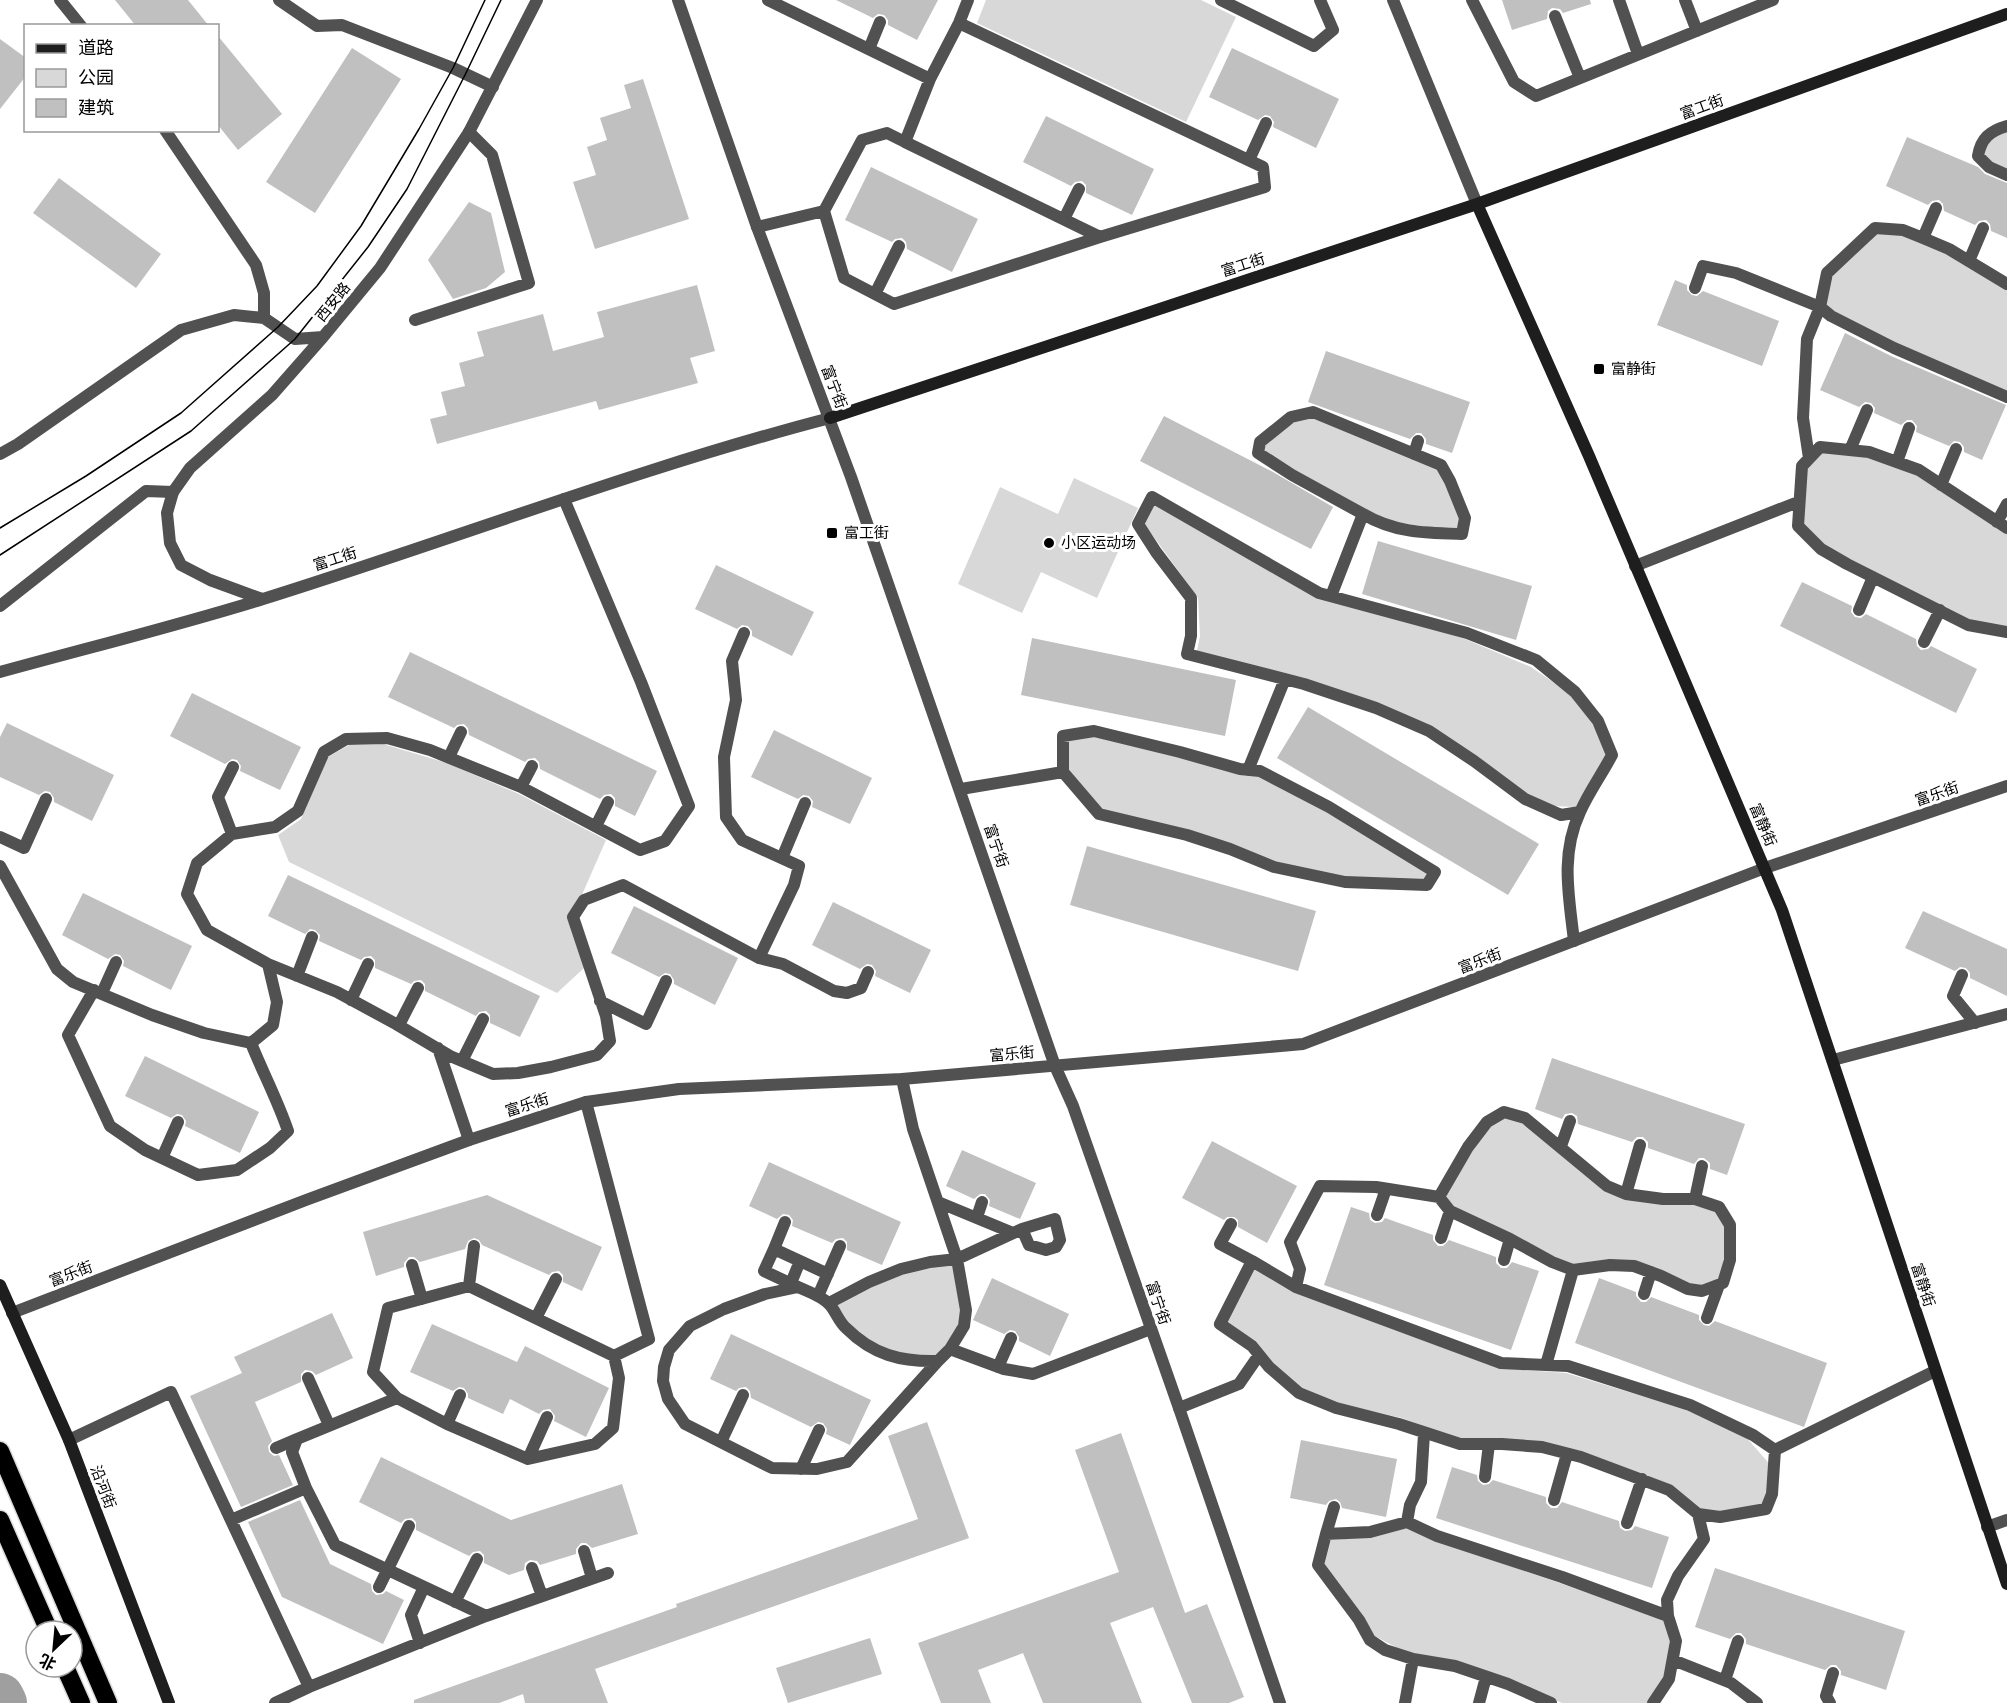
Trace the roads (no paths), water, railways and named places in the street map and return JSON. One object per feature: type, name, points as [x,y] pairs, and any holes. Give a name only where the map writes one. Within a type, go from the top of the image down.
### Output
[{"type":"highway","points":[[0,1451],[108,1703]]},
{"type":"highway","points":[[0,1520],[44,1619]]},
{"type":"highway","points":[[70,1679],[81,1703]]},
{"type":"street","points":[[60,0],[79,24]]},
{"type":"street","points":[[279,0],[317,26],[342,25],[493,87]]},
{"type":"street","name":"西安路","points":[[0,454],[18,444],[181,330],[234,315],[264,318],[295,339],[323,338],[380,268],[469,132],[537,0]]},
{"type":"street","name":"富宁街","points":[[678,0],[757,227],[830,418],[961,789],[1055,1066],[1073,1106],[1179,1408],[1280,1703]]},
{"type":"street","points":[[768,0],[930,79]]},
{"type":"street","points":[[904,142],[930,79],[959,23],[968,0]]},
{"type":"street","points":[[1221,0],[1314,45],[1333,30],[1320,0]]},
{"type":"street","name":"富静街","points":[[1392,0],[1476,204],[1635,566],[1782,910],[2007,1584]]},
{"type":"street","points":[[1472,0],[1514,82],[1536,96],[1773,0]]},
{"type":"street","points":[[1619,0],[1638,54]]},
{"type":"street","points":[[1685,0],[1697,31]]},
{"type":"street","name":"富工街","points":[[0,672],[262,599],[564,499],[769,434],[830,418],[1476,204],[2007,14]]},
{"type":"street","points":[[1555,16],[1580,78]]},
{"type":"street","points":[[869,49],[880,22]]},
{"type":"street","points":[[959,23],[1263,167],[1265,187],[1100,237],[894,304],[844,278],[824,212],[862,140],[887,134],[1100,237]]},
{"type":"street","points":[[1249,160],[1266,123]]},
{"type":"street","points":[[2007,126],[1989,133],[1980,144],[1978,156],[1989,167],[2007,174]]},
{"type":"street","points":[[166,132],[256,265],[264,293],[264,318]]},
{"type":"street","points":[[415,320],[529,283],[492,155],[469,132]]},
{"type":"street","points":[[1064,219],[1079,189]]},
{"type":"street","points":[[1923,238],[1936,208]]},
{"type":"street","points":[[757,227],[824,212]]},
{"type":"street","points":[[1809,458],[1803,418],[1807,339],[1820,307],[1827,273],[1875,228],[1904,230],[1949,249],[2007,284]]},
{"type":"street","points":[[1969,261],[1983,228]]},
{"type":"street","points":[[875,294],[899,246]]},
{"type":"street","points":[[1695,288],[1703,266],[1736,273],[1820,307],[1831,316],[1894,348],[2007,397]]},
{"type":"street","points":[[262,599],[210,580],[181,565],[170,543],[167,513],[173,492],[189,468],[272,395],[323,338]]},
{"type":"street","points":[[1850,450],[1867,410]]},
{"type":"street","points":[[1313,412],[1341,419],[1416,448],[1441,465],[1466,518],[1462,534],[1416,533],[1377,522],[1363,514],[1292,475],[1258,453],[1260,442],[1292,417],[1313,412]]},
{"type":"street","points":[[1897,462],[1909,428]]},
{"type":"street","points":[[2007,504],[2002,525],[1919,470],[1869,452],[1820,447],[1802,466],[1797,526],[1821,549],[1968,625],[2007,632]]},
{"type":"street","points":[[1941,485],[1956,448]]},
{"type":"street","points":[[0,606],[146,491],[173,492]]},
{"type":"street","points":[[1574,941],[1566,867],[1569,843],[1580,812],[1612,754],[1598,721],[1575,692],[1536,660],[1467,633],[1319,593],[1152,497],[1138,524],[1191,598],[1191,636],[1187,654],[1285,679],[1376,708],[1429,731],[1525,799],[1562,815],[1580,812]]},
{"type":"street","points":[[564,499],[641,682],[689,806],[665,841],[640,850],[521,787],[449,757],[387,738],[346,739],[324,752],[298,811],[275,827],[232,834],[197,863],[187,894],[207,930],[268,964],[351,1000],[462,1061],[493,1074],[518,1073],[551,1067],[597,1055],[610,1041],[606,1016],[573,917],[584,900],[622,885],[759,958],[783,964],[834,991],[847,993],[861,988],[868,972]]},
{"type":"street","points":[[1635,566],[1798,502]]},
{"type":"street","points":[[1331,596],[1363,514]]},
{"type":"street","points":[[1859,610],[1873,577]]},
{"type":"street","points":[[1924,642],[1940,610]]},
{"type":"street","points":[[744,633],[732,661],[736,700],[724,757],[726,817],[742,840],[799,866],[794,885],[759,958]]},
{"type":"street","points":[[1248,770],[1285,679]]},
{"type":"street","points":[[1094,731],[1248,770],[1260,771],[1329,807],[1435,872],[1427,885],[1345,882],[1274,867],[1187,835],[1099,814],[1063,772],[1063,736],[1094,731]]},
{"type":"street","points":[[449,757],[461,732]]},
{"type":"street","points":[[521,787],[532,766]]},
{"type":"street","points":[[232,834],[218,797],[233,767]]},
{"type":"street","points":[[961,789],[1063,772]]},
{"type":"street","name":"富乐街","points":[[12,1313],[469,1140],[586,1102],[679,1089],[902,1078],[1303,1044],[1765,868],[2007,786]]},
{"type":"street","points":[[0,837],[24,848],[46,799]]},
{"type":"street","points":[[596,826],[608,802]]},
{"type":"street","points":[[782,858],[805,803]]},
{"type":"street","points":[[0,866],[57,969],[73,982],[152,1015],[204,1033],[250,1043]]},
{"type":"street","points":[[297,976],[312,937]]},
{"type":"street","points":[[116,962],[68,1035],[110,1126],[146,1150],[198,1175],[237,1170],[270,1148],[288,1131],[279,1103],[250,1043]]},
{"type":"street","points":[[250,1043],[273,1025],[277,1002],[268,964]]},
{"type":"street","points":[[351,1000],[368,964]]},
{"type":"street","points":[[1962,975],[1953,996],[1975,1023]]},
{"type":"street","points":[[600,1001],[646,1024],[666,981]]},
{"type":"street","points":[[399,1025],[418,988]]},
{"type":"street","points":[[1833,1060],[2007,1014]]},
{"type":"street","points":[[462,1061],[483,1019]]},
{"type":"street","points":[[438,1048],[469,1140]]},
{"type":"street","points":[[794,1285],[724,1309],[690,1326],[669,1350],[663,1381],[668,1399],[685,1424],[771,1468],[817,1470],[848,1462],[950,1349],[964,1326],[966,1310],[957,1259],[913,1129],[902,1078]]},
{"type":"street","points":[[586,1102],[649,1339],[614,1356]]},
{"type":"street","points":[[1296,1287],[1300,1269],[1290,1242],[1320,1186],[1376,1187],[1439,1197],[1450,1211],[1552,1262],[1574,1270],[1610,1265],[1634,1266],[1688,1289],[1702,1291],[1723,1283],[1730,1260],[1730,1225],[1719,1207],[1695,1199],[1663,1199],[1626,1194],[1608,1186],[1525,1118],[1504,1112],[1487,1122],[1468,1147],[1439,1197]]},
{"type":"street","points":[[1561,1146],[1570,1121]]},
{"type":"street","points":[[162,1158],[178,1122]]},
{"type":"street","points":[[1626,1194],[1640,1145]]},
{"type":"street","points":[[1695,1199],[1702,1166]]},
{"type":"street","points":[[1377,1215],[1386,1189]]},
{"type":"street","points":[[829,1303],[869,1282],[901,1269],[957,1259],[1017,1231],[938,1202]]},
{"type":"street","points":[[977,1217],[982,1202]]},
{"type":"street","points":[[1441,1238],[1450,1211]]},
{"type":"street","points":[[785,1222],[764,1270],[829,1303],[845,1327],[872,1348],[895,1359],[915,1362],[938,1361]]},
{"type":"street","points":[[1231,1224],[1221,1244],[1296,1287],[1501,1363],[1569,1366],[1690,1405],[1753,1435],[1775,1450]]},
{"type":"street","points":[[1504,1260],[1510,1239]]},
{"type":"street","points":[[469,1286],[474,1246]]},
{"type":"street","points":[[818,1296],[840,1246]]},
{"type":"street","points":[[774,1249],[828,1274]]},
{"type":"street","points":[[794,1285],[800,1261]]},
{"type":"street","points":[[1252,1261],[1220,1324],[1252,1346],[1299,1393],[1336,1408],[1399,1424],[1460,1444],[1542,1447],[1567,1454],[1669,1490],[1698,1514],[1720,1517],[1766,1509],[1772,1494],[1775,1450]]},
{"type":"street","points":[[412,1265],[422,1299]]},
{"type":"street","points":[[1546,1365],[1574,1270]]},
{"type":"street","points":[[1644,1294],[1651,1272]]},
{"type":"street","points":[[536,1318],[556,1279]]},
{"type":"street","name":"沿河街","points":[[0,1285],[69,1440],[170,1703]]},
{"type":"street","points":[[1707,1318],[1719,1285]]},
{"type":"street","points":[[469,1286],[614,1356],[619,1378],[613,1428],[595,1444],[528,1459],[447,1424],[397,1398],[373,1372],[388,1308],[469,1286]]},
{"type":"street","points":[[950,1349],[998,1367],[1033,1374],[1151,1329]]},
{"type":"street","points":[[998,1367],[1011,1338]]},
{"type":"street","points":[[1179,1408],[1239,1384],[1259,1355]]},
{"type":"street","points":[[1775,1450],[1935,1371]]},
{"type":"street","points":[[308,1378],[329,1425]]},
{"type":"street","points":[[69,1440],[171,1392],[309,1687]]},
{"type":"street","points":[[447,1424],[460,1395]]},
{"type":"street","points":[[721,1442],[743,1395]]},
{"type":"street","points":[[276,1448],[397,1398]]},
{"type":"street","points":[[528,1459],[547,1417]]},
{"type":"street","points":[[801,1469],[819,1430]]},
{"type":"street","points":[[1407,1522],[1410,1505],[1421,1482],[1424,1434]]},
{"type":"street","points":[[297,1439],[292,1452],[316,1520],[335,1545],[486,1616]]},
{"type":"street","points":[[1485,1478],[1489,1444]]},
{"type":"street","points":[[1554,1500],[1567,1454]]},
{"type":"street","points":[[1627,1523],[1642,1479]]},
{"type":"street","points":[[231,1520],[306,1488]]},
{"type":"street","points":[[1334,1506],[1318,1564],[1370,1640],[1385,1650],[1413,1659],[1455,1666],[1486,1677],[1529,1699],[1551,1703]]},
{"type":"street","points":[[1653,1703],[1669,1679],[1676,1641],[1668,1616],[1667,1600],[1678,1576],[1704,1539],[1698,1514]]},
{"type":"street","points":[[1987,1527],[2007,1520]]},
{"type":"street","points":[[1326,1534],[1370,1532],[1407,1522],[1437,1536],[1563,1577],[1668,1616]]},
{"type":"street","points":[[379,1587],[409,1526]]},
{"type":"street","points":[[584,1551],[592,1578]]},
{"type":"street","points":[[455,1602],[477,1559]]},
{"type":"street","points":[[532,1568],[542,1596]]},
{"type":"street","points":[[275,1703],[309,1687],[486,1616],[608,1573]]},
{"type":"street","points":[[420,1643],[411,1615],[424,1587]]},
{"type":"street","points":[[1725,1680],[1738,1641]]},
{"type":"street","points":[[1405,1703],[1413,1659]]},
{"type":"street","points":[[1673,1660],[1731,1683],[1757,1703]]},
{"type":"street","points":[[1830,1703],[1826,1696],[1833,1673]]},
{"type":"street","points":[[1479,1703],[1486,1677]]},
{"type":"waterway","points":[[0,1697],[3,1703]]},
{"type":"tram line","points":[[0,528],[86,476],[181,413],[278,327],[317,286],[361,226],[419,129],[453,68],[485,0]]},
{"type":"tram line","points":[[0,555],[191,431],[295,339],[368,247],[407,189],[501,0]]},
{"type":"place","name":"富静街","points":[[1599,369]]},
{"type":"place","name":"富工街","points":[[832,533]]},
{"type":"place","name":"小区运动场","points":[[1049,543]]}]
